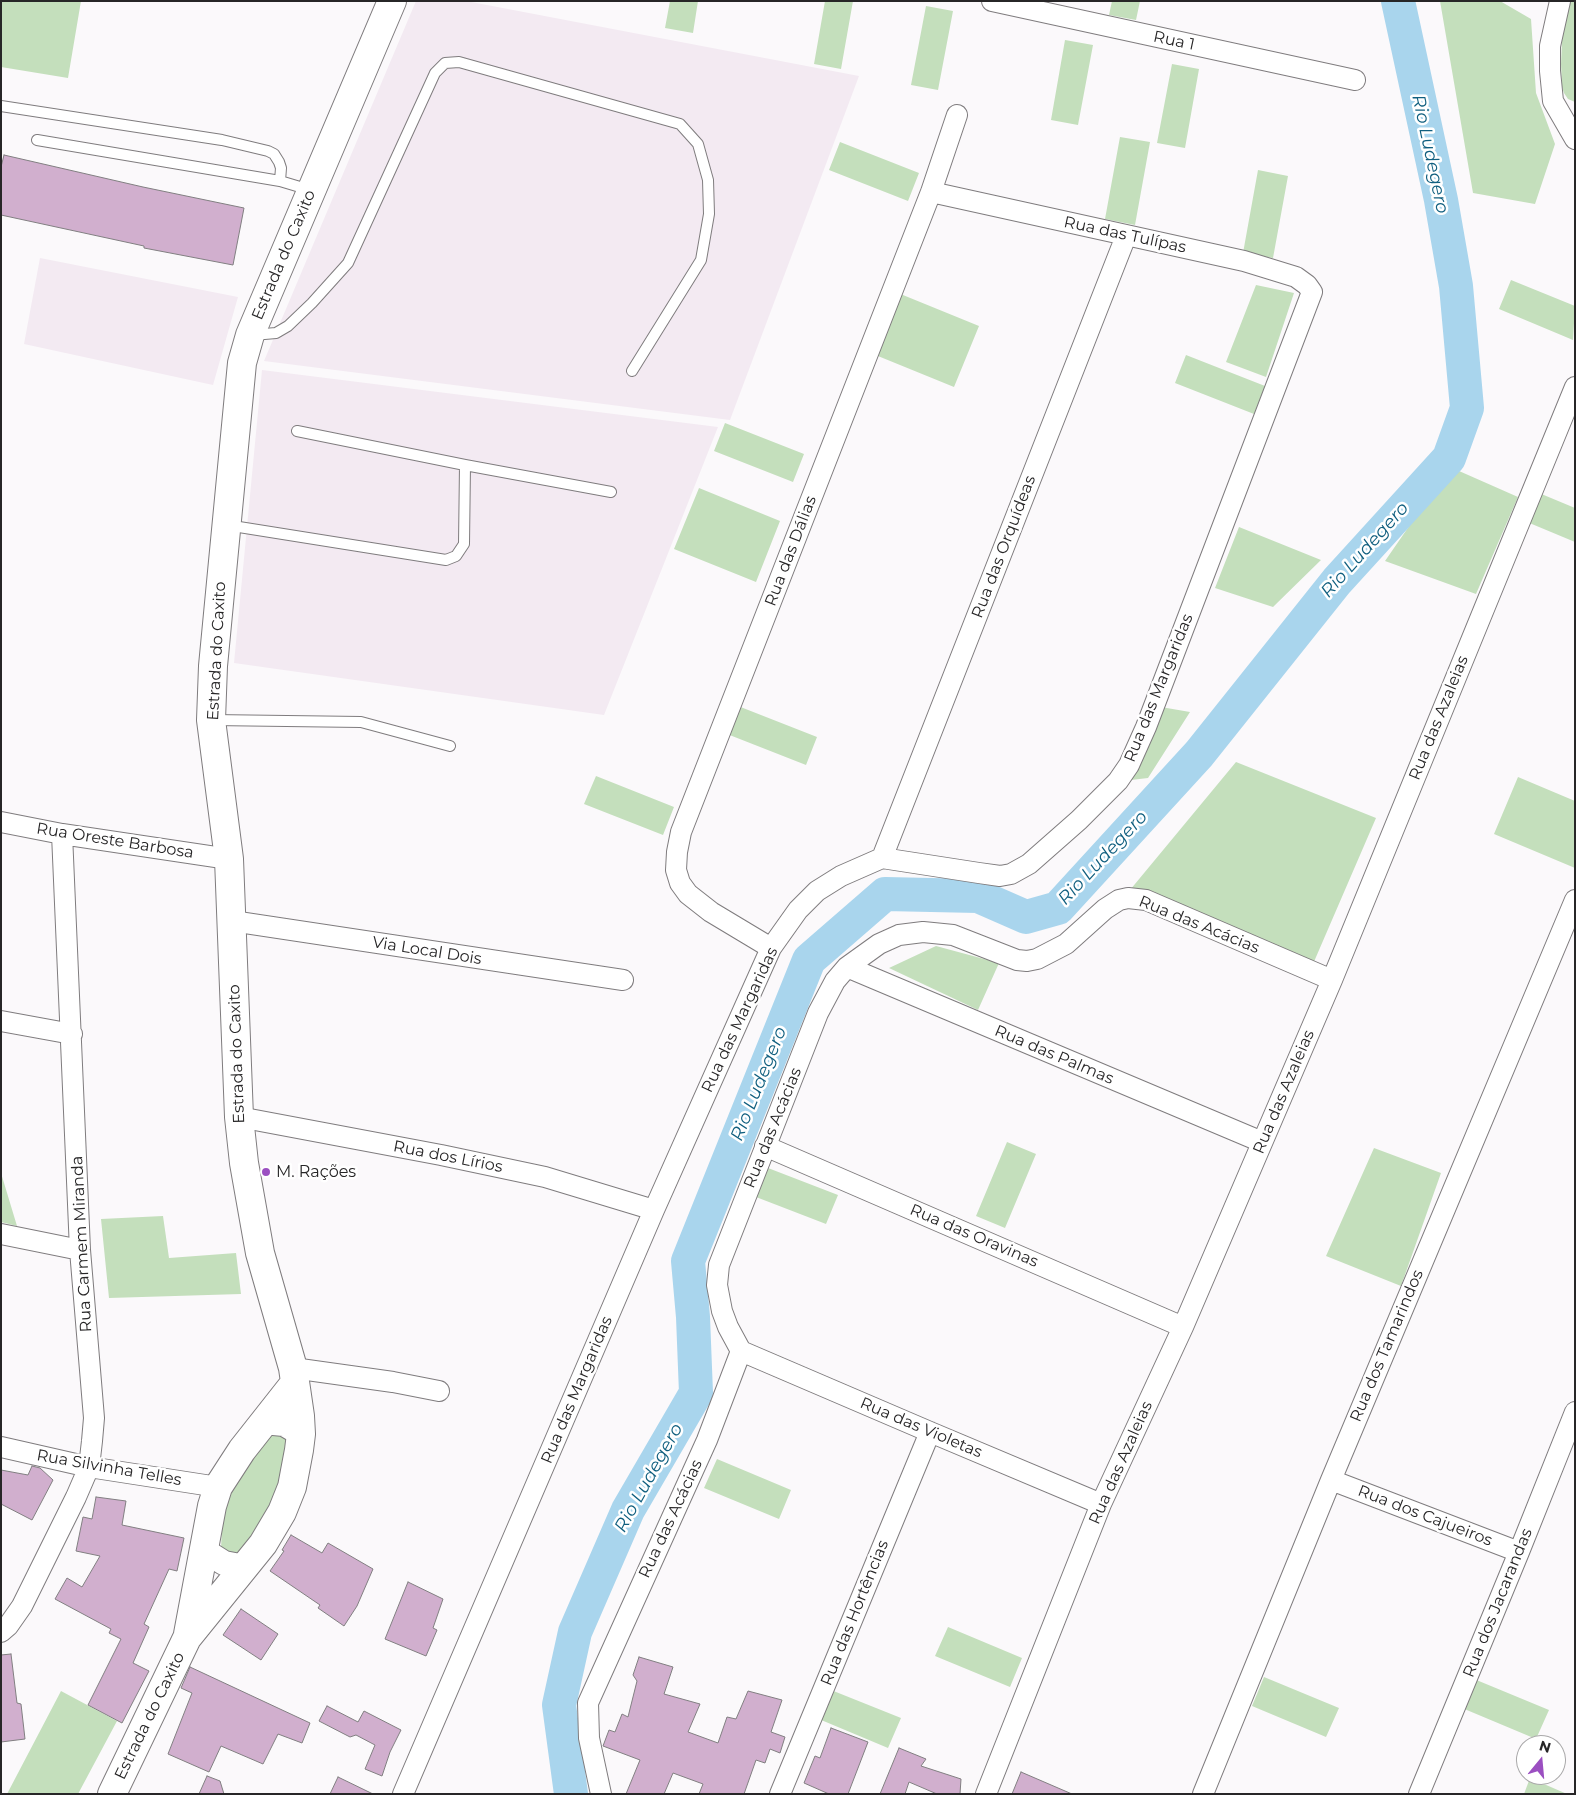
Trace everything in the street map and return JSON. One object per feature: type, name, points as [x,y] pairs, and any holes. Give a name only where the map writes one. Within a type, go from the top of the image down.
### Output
[{"type":"main road","name":"Estrada do Caxito","points":[[112,1794],[188,1638],[245,1567],[282,1512],[292,1487],[301,1434],[293,1376],[260,1253],[244,1163],[239,1117],[229,859],[211,720],[213,666],[242,363],[250,335],[392,1]]},
{"type":"main road","name":"Estrada do Caxito","points":[[188,1638],[212,1506],[218,1487],[293,1376]]},
{"type":"street","name":"Rua 1","points":[[992,1],[1355,80]]},
{"type":"street","points":[[1560,1],[1550,46],[1553,101],[1575,139]]},
{"type":"street","points":[[1553,101],[1566,111],[1575,114]]},
{"type":"street","name":"Rua das Dálias","points":[[771,948],[711,912],[688,894],[680,883],[676,870],[681,832],[931,192],[957,115]]},
{"type":"street","name":"Rua das Tulípas","points":[[931,192],[1244,261],[1296,277],[1307,285],[1312,292]]},
{"type":"street","name":"Rua das Orquídeas","points":[[882,858],[1126,236]]},
{"type":"street","name":"Rua das Margaridas","points":[[403,1794],[654,1210],[771,948],[798,910],[817,891],[841,876],[882,858],[1000,876],[1011,874],[1028,864],[1079,820],[1118,781],[1129,765],[1146,727],[1312,292]]},
{"type":"street","name":"Rua das Azaleias","points":[[986,1794],[1102,1504],[1183,1327],[1332,980],[1575,387]]},
{"type":"street","name":"Rua Oreste Barbosa","points":[[1,822],[62,834],[229,859]]},
{"type":"street","name":"Rua Carmem Miranda","points":[[1,1632],[8,1626],[22,1606],[89,1467],[94,1418],[80,1250],[62,834]]},
{"type":"street","name":"Rua das Acácias","points":[[600,1794],[589,1738],[588,1703],[707,1440],[741,1351],[722,1311],[717,1285],[718,1265],[818,1013],[835,981],[848,967],[879,944],[899,936],[922,932],[953,935],[1017,960],[1037,959],[1066,944],[1119,900],[1137,898],[1146,900],[1332,980]]},
{"type":"street","name":"Rua dos Tamarindos","points":[[1203,1794],[1331,1480],[1575,900]]},
{"type":"street","name":"Via Local Dois","points":[[232,921],[623,980]]},
{"type":"street","name":"Rua das Palmas","points":[[848,967],[1262,1142]]},
{"type":"street","points":[[1,1021],[72,1034]]},
{"type":"street","name":"Rua dos Lírios","points":[[239,1117],[441,1155],[545,1177],[654,1210]]},
{"type":"street","name":"Rua das Oravinas","points":[[766,1146],[1183,1327]]},
{"type":"street","points":[[1,1234],[80,1250]]},
{"type":"street","name":"Rua das Violetas","points":[[741,1351],[1102,1504]]},
{"type":"street","points":[[293,1376],[393,1382],[439,1391]]},
{"type":"street","name":"Rua dos Jacarandas","points":[[1419,1794],[1519,1552],[1567,1454],[1575,1412]]},
{"type":"street","points":[[263,1422],[284,1424],[301,1434]]},
{"type":"street","name":"Rua das Hortências","points":[[780,1794],[930,1432]]},
{"type":"street","name":"Rua Silvinha Telles","points":[[1,1447],[89,1467],[218,1487]]},
{"type":"street","name":"Rua dos Cajueiros","points":[[1331,1480],[1519,1552]]},
{"type":"street","points":[[205,1551],[224,1563],[245,1567]]},
{"type":"lane","points":[[250,335],[276,333],[288,326],[312,303],[348,262],[435,73],[445,63],[460,62],[680,124],[698,144],[708,180],[709,205],[701,260],[632,371]]},
{"type":"lane","points":[[1,106],[222,140],[268,151],[274,154],[281,168],[280,181]]},
{"type":"lane","points":[[37,140],[280,181],[311,190]]},
{"type":"lane","points":[[297,431],[611,492]]},
{"type":"lane","points":[[226,523],[240,527],[446,560],[456,556],[464,544],[465,465]]},
{"type":"lane","points":[[211,720],[361,722],[450,746]]},
{"type":"shaded area","points":[[416,1],[466,1],[859,76],[730,420],[264,361]]},
{"type":"shaded area","points":[[40,258],[238,297],[213,385],[24,344]]},
{"type":"shaded area","points":[[262,370],[718,427],[604,715],[234,663]]},
{"type":"green space","points":[[1,1],[81,1],[68,78],[1,67]]},
{"type":"green space","points":[[670,1],[698,1],[693,33],[665,28]]},
{"type":"green space","points":[[825,1],[853,1],[841,69],[814,64]]},
{"type":"green space","points":[[1112,1],[1140,1],[1136,20],[1109,15]]},
{"type":"green space","points":[[1440,1],[1500,1],[1531,19],[1536,93],[1555,144],[1535,204],[1473,193]]},
{"type":"green space","points":[[1570,1],[1575,1],[1575,102],[1568,99],[1562,87],[1562,40]]},
{"type":"green space","points":[[926,6],[953,11],[938,90],[911,85]]},
{"type":"green space","points":[[1065,40],[1093,45],[1078,125],[1051,120]]},
{"type":"green space","points":[[1172,64],[1199,69],[1185,148],[1157,143]]},
{"type":"green space","points":[[1120,137],[1150,142],[1135,225],[1105,219]]},
{"type":"green space","points":[[840,142],[919,173],[908,201],[829,170]]},
{"type":"green space","points":[[1258,170],[1288,176],[1273,258],[1243,253]]},
{"type":"green space","points":[[1511,280],[1575,306],[1573,340],[1499,309]]},
{"type":"green space","points":[[1256,285],[1294,293],[1266,377],[1226,362]]},
{"type":"green space","points":[[898,293],[979,326],[954,387],[873,354]]},
{"type":"green space","points":[[1186,355],[1265,386],[1254,414],[1175,383]]},
{"type":"green space","points":[[725,423],[804,454],[793,482],[714,451]]},
{"type":"green space","points":[[1450,467],[1518,497],[1476,594],[1385,561]]},
{"type":"green space","points":[[699,488],[780,521],[756,582],[674,549]]},
{"type":"green space","points":[[1539,493],[1575,508],[1575,542],[1527,522]]},
{"type":"green space","points":[[1239,527],[1321,560],[1273,607],[1215,588]]},
{"type":"green space","points":[[738,706],[817,737],[806,765],[727,734]]},
{"type":"green space","points":[[1161,707],[1190,712],[1148,778],[1131,780]]},
{"type":"green space","points":[[1236,762],[1376,818],[1313,964],[1130,890]]},
{"type":"green space","points":[[596,776],[674,807],[663,835],[584,804]]},
{"type":"green space","points":[[1518,777],[1575,801],[1575,868],[1494,834]]},
{"type":"green space","points":[[936,946],[999,963],[978,1010],[889,968]]},
{"type":"green space","points":[[1007,1142],[1036,1154],[1005,1228],[976,1216]]},
{"type":"green space","points":[[1374,1148],[1441,1173],[1401,1286],[1326,1256]]},
{"type":"green space","points":[[768,1168],[838,1195],[826,1224],[756,1197]]},
{"type":"green space","points":[[1,1173],[17,1226],[1,1222]]},
{"type":"green space","points":[[163,1216],[169,1258],[236,1253],[241,1294],[109,1298],[101,1219]]},
{"type":"green space","points":[[275,1430],[287,1440],[283,1474],[272,1508],[237,1557],[221,1549],[225,1508],[237,1475]]},
{"type":"green space","points":[[717,1459],[791,1490],[779,1519],[704,1488]]},
{"type":"green space","points":[[948,1627],[1022,1658],[1010,1687],[935,1656]]},
{"type":"green space","points":[[1264,1677],[1339,1708],[1326,1737],[1252,1706]]},
{"type":"green space","points":[[1474,1679],[1549,1710],[1538,1735],[1526,1735],[1462,1708]]},
{"type":"green space","points":[[826,1688],[901,1718],[888,1748],[814,1717]]},
{"type":"green space","points":[[61,1691],[117,1721],[78,1794],[7,1794]]},
{"type":"green space","points":[[1527,1785],[1546,1785],[1567,1794],[1524,1794]]},
{"type":"building","points":[[4,155],[244,208],[233,265],[144,248],[144,246],[1,215],[1,167]]},
{"type":"building","points":[[32,1466],[40,1468],[53,1480],[32,1520],[1,1504],[1,1470],[28,1475]]},
{"type":"building","points":[[96,1497],[126,1501],[122,1525],[184,1538],[177,1571],[169,1569],[144,1624],[149,1627],[133,1663],[149,1671],[122,1723],[88,1705],[121,1639],[109,1633],[111,1629],[55,1599],[67,1578],[82,1587],[100,1556],[76,1551],[83,1517],[92,1519]]},
{"type":"building","points":[[291,1535],[322,1553],[328,1543],[373,1569],[357,1606],[344,1626],[318,1608],[320,1605],[270,1571],[284,1551],[282,1550]]},
{"type":"building","points":[[408,1582],[443,1599],[433,1628],[437,1630],[426,1656],[385,1639]]},
{"type":"building","points":[[241,1609],[278,1634],[261,1660],[223,1635]]},
{"type":"building","points":[[11,1654],[17,1703],[21,1704],[25,1739],[1,1742],[1,1655]]},
{"type":"building","points":[[639,1657],[673,1667],[664,1694],[700,1704],[688,1732],[718,1743],[727,1717],[736,1719],[748,1691],[782,1700],[771,1732],[785,1737],[780,1753],[770,1749],[765,1763],[756,1760],[744,1794],[699,1794],[703,1784],[673,1773],[664,1794],[626,1794],[640,1760],[603,1746],[609,1730],[615,1732],[622,1714],[628,1717],[637,1681],[633,1675]]},
{"type":"building","points":[[190,1667],[310,1723],[302,1743],[278,1734],[263,1764],[221,1746],[209,1772],[168,1754],[192,1693],[181,1688]]},
{"type":"building","points":[[327,1706],[358,1722],[364,1711],[401,1730],[390,1752],[382,1776],[365,1769],[375,1745],[356,1735],[350,1737],[319,1721]]},
{"type":"building","points":[[831,1728],[868,1742],[848,1794],[829,1794],[804,1783],[815,1756],[820,1758]]},
{"type":"building","points":[[899,1748],[926,1759],[921,1766],[961,1779],[960,1794],[937,1794],[909,1782],[905,1794],[880,1794]]},
{"type":"building","points":[[1021,1772],[1072,1794],[1012,1794]]},
{"type":"building","points":[[207,1776],[220,1781],[224,1794],[199,1794]]},
{"type":"building","points":[[338,1777],[373,1794],[330,1794]]},
{"type":"waterway","name":"Rio Ludegero","points":[[571,1794],[559,1705],[575,1632],[628,1510],[696,1393],[693,1317],[688,1261],[809,960],[885,894],[978,896],[1026,917],[1058,908],[1199,754],[1337,581],[1449,458],[1467,408],[1456,286],[1441,200],[1398,1]]},
{"type":"place","name":"M. Rações","points":[[266,1172]]}]
